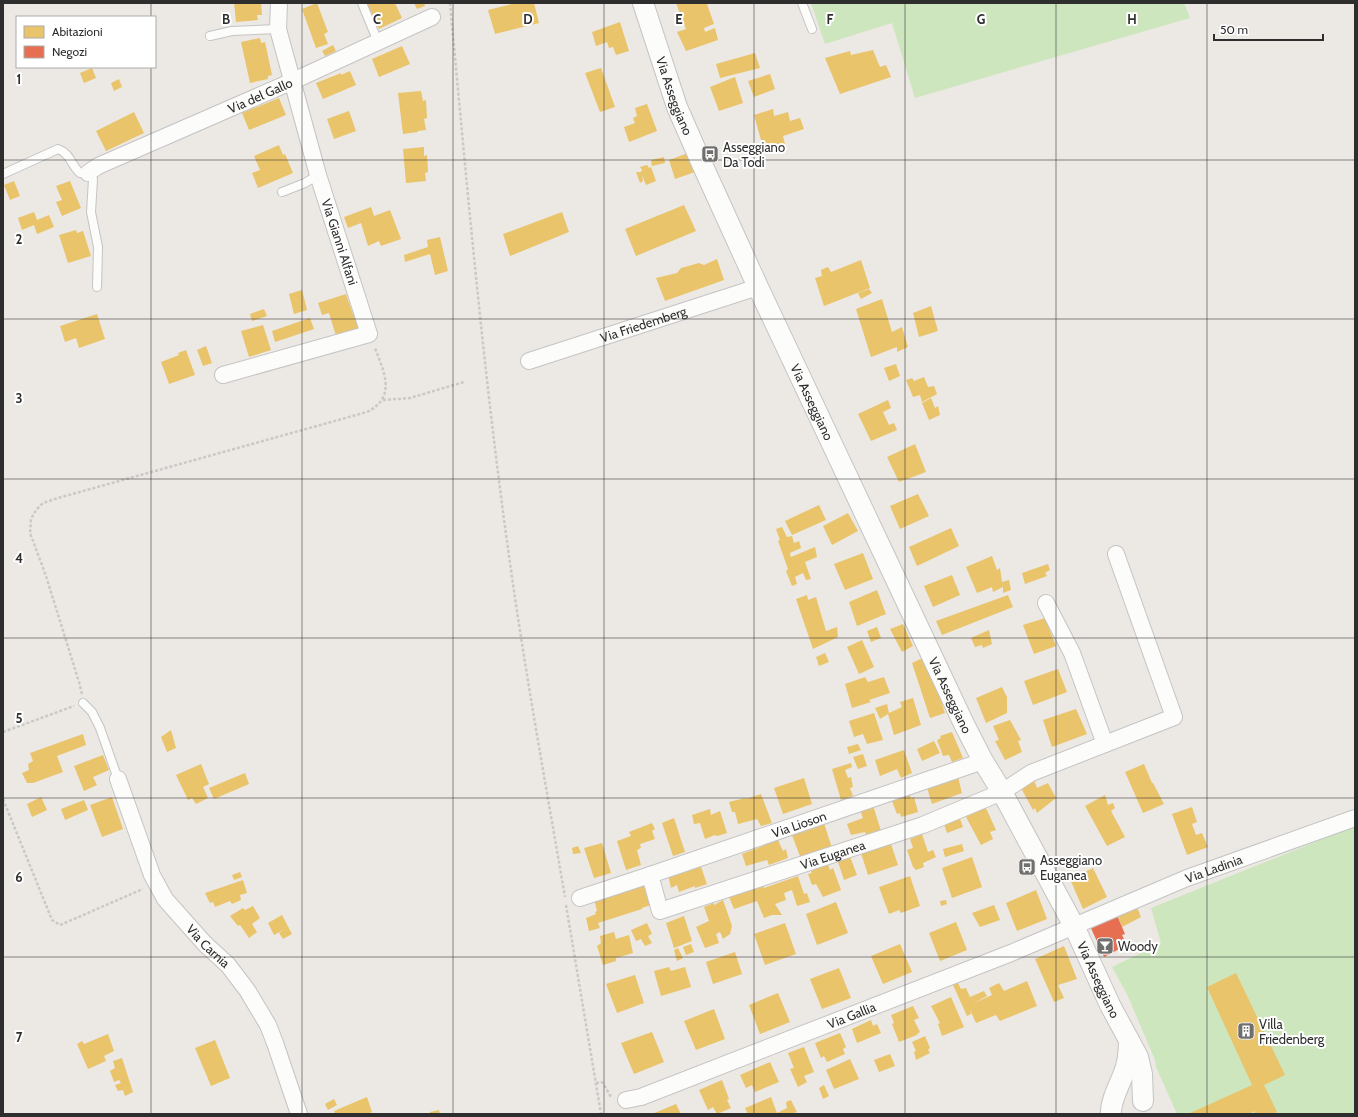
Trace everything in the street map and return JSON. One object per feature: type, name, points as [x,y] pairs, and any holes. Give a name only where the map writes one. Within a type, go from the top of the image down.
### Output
[{"type":"street","name":"Via Gianni Alfani","points":[[278,3],[278,29],[318,174],[370,334]]},
{"type":"street","name":"Via Asseggiano","points":[[643,3],[677,106],[758,286],[983,761],[1002,792],[1074,926],[1110,1005],[1138,1057],[1147,1109]]},
{"type":"street","name":"Via del Gallo","points":[[88,173],[98,166],[432,17]]},
{"type":"street","name":"Via Friedemberg","points":[[529,361],[758,286]]},
{"type":"street","points":[[223,375],[370,334]]},
{"type":"street","points":[[1002,792],[1031,774],[1174,717],[1116,554]]},
{"type":"street","points":[[1046,603],[1072,653],[1105,744]]},
{"type":"street","name":"Via Lioson","points":[[580,898],[983,761]]},
{"type":"street","name":"Via Carnia","points":[[118,779],[152,874],[165,899],[205,944],[228,965],[247,990],[268,1025],[299,1114]]},
{"type":"street","name":"Via Euganea","points":[[650,875],[660,911],[923,825],[1002,792]]},
{"type":"street","name":"Via Ladinia","points":[[1074,926],[1187,878],[1355,818]]},
{"type":"street","name":"Via Gallia","points":[[626,1100],[641,1098],[1011,953],[1074,926]]},
{"type":"street","name":"Via Asseggiano","points":[[1110,1109],[1126,1068],[1129,1054],[1129,1040]]},
{"type":"street","name":"Via Asseggiano","points":[[1110,1109],[1119,1096],[1128,1093],[1138,1096],[1147,1109]]},
{"type":"lane","points":[[362,3],[378,42]]},
{"type":"lane","points":[[802,3],[812,29]]},
{"type":"lane","points":[[210,36],[232,31],[278,29]]},
{"type":"lane","points":[[3,174],[58,149],[67,154],[75,168],[80,173],[88,173],[93,179],[91,212],[98,247],[97,287]]},
{"type":"lane","points":[[282,192],[305,183],[318,174]]},
{"type":"lane","points":[[83,703],[92,712],[100,728],[118,779]]},
{"type":"path","points":[[450,3],[487,376],[513,585],[601,1114]]},
{"type":"path","points":[[3,732],[83,703],[80,682],[46,576],[30,533],[30,519],[36,510],[43,503],[58,498],[367,412],[376,408],[382,400],[386,390],[385,376],[370,334]]},
{"type":"path","points":[[382,400],[410,398],[464,382]]},
{"type":"path","points":[[3,799],[52,920],[60,925],[157,883]]},
{"type":"path","points":[[596,1083],[601,1082],[612,1099],[617,1101],[626,1100]]},
{"type":"green space","points":[[811,3],[1184,3],[1190,18],[915,98],[892,23],[825,44]]},
{"type":"green space","points":[[1355,826],[1355,1114],[1177,1114],[1156,1067],[1155,1060],[1127,994],[1112,967],[1161,943],[1151,908]]},
{"type":"building: Abitazioni","points":[[234,3],[261,3],[262,15],[257,15],[258,20],[236,22]]},
{"type":"building: Abitazioni","points":[[317,3],[328,32],[324,34],[328,44],[316,48],[302,9]]},
{"type":"building: Abitazioni","points":[[367,3],[395,3],[402,18],[379,29]]},
{"type":"building: Abitazioni","points":[[414,3],[424,3],[425,6],[417,9]]},
{"type":"building: Abitazioni","points":[[516,3],[534,3],[539,23],[495,34],[488,10]]},
{"type":"building: Abitazioni","points":[[676,3],[710,3],[707,4],[714,24],[704,28],[705,32],[715,28],[718,40],[686,51],[677,32],[686,29]]},
{"type":"building: Abitazioni","points":[[620,22],[629,51],[616,55],[613,47],[609,48],[607,42],[596,46],[592,32]]},
{"type":"building: Abitazioni","points":[[260,38],[261,43],[265,42],[272,75],[268,76],[268,79],[250,83],[241,42]]},
{"type":"building: Abitazioni","points":[[333,45],[336,51],[325,56],[322,51]]},
{"type":"building: Abitazioni","points":[[402,46],[410,64],[379,77],[372,59]]},
{"type":"building: Abitazioni","points":[[873,50],[880,67],[886,65],[891,77],[840,94],[825,58],[850,51],[851,55]]},
{"type":"building: Abitazioni","points":[[755,53],[760,68],[720,78],[716,64]]},
{"type":"building: Abitazioni","points":[[92,68],[96,78],[84,83],[80,73]]},
{"type":"building: Abitazioni","points":[[601,68],[615,107],[600,112],[585,73]]},
{"type":"building: Abitazioni","points":[[350,71],[356,85],[323,99],[316,83]]},
{"type":"building: Abitazioni","points":[[770,74],[775,89],[754,97],[748,81]]},
{"type":"building: Abitazioni","points":[[735,77],[743,103],[719,111],[710,87]]},
{"type":"building: Abitazioni","points":[[119,79],[122,87],[114,91],[111,83]]},
{"type":"building: Abitazioni","points":[[421,91],[423,101],[426,100],[427,118],[424,119],[426,130],[403,134],[398,93]]},
{"type":"building: Abitazioni","points":[[279,98],[286,115],[249,130],[242,113]]},
{"type":"building: Abitazioni","points":[[647,104],[657,131],[629,142],[624,127],[635,123],[633,118],[637,116],[635,108]]},
{"type":"building: Abitazioni","points":[[773,109],[774,116],[788,112],[790,121],[800,118],[804,129],[783,136],[785,144],[764,151],[754,115]]},
{"type":"building: Abitazioni","points":[[349,111],[356,131],[334,139],[327,119]]},
{"type":"building: Abitazioni","points":[[134,112],[144,133],[106,151],[96,131]]},
{"type":"building: Abitazioni","points":[[279,145],[283,155],[285,154],[293,173],[258,188],[252,173],[260,170],[254,156]]},
{"type":"building: Abitazioni","points":[[424,147],[424,156],[427,155],[428,172],[425,173],[426,181],[406,183],[403,149]]},
{"type":"building: Abitazioni","points":[[688,153],[695,172],[675,179],[669,160]]},
{"type":"building: Abitazioni","points":[[664,157],[665,163],[652,166],[651,160]]},
{"type":"building: Abitazioni","points":[[647,165],[649,168],[651,167],[656,181],[646,185],[642,175],[643,181],[640,183],[636,172],[641,172],[642,170],[640,167]]},
{"type":"building: Abitazioni","points":[[14,181],[20,196],[10,200],[4,185]]},
{"type":"building: Abitazioni","points":[[70,181],[81,208],[62,216],[56,202],[62,200],[56,186]]},
{"type":"building: Abitazioni","points":[[684,205],[696,231],[636,256],[625,229]]},
{"type":"building: Abitazioni","points":[[371,207],[374,216],[390,210],[401,239],[381,246],[379,241],[368,246],[361,223],[348,228],[344,217]]},
{"type":"building: Abitazioni","points":[[34,212],[37,220],[49,215],[54,227],[37,234],[34,225],[22,230],[18,218]]},
{"type":"building: Abitazioni","points":[[562,212],[569,232],[510,256],[503,234]]},
{"type":"building: Abitazioni","points":[[76,230],[77,233],[83,231],[91,256],[68,263],[59,235]]},
{"type":"building: Abitazioni","points":[[440,237],[448,271],[435,275],[430,254],[405,262],[404,255],[428,247],[427,240]]},
{"type":"building: Abitazioni","points":[[717,259],[724,280],[665,301],[656,278],[677,273],[681,268],[699,263],[704,265]]},
{"type":"building: Abitazioni","points":[[861,260],[870,288],[824,306],[815,278],[822,276],[821,270],[828,267],[831,272]]},
{"type":"building: Abitazioni","points":[[869,289],[872,293],[861,299],[858,293]]},
{"type":"building: Abitazioni","points":[[302,290],[307,310],[294,314],[289,294]]},
{"type":"building: Abitazioni","points":[[346,294],[353,314],[356,313],[361,328],[336,336],[329,313],[322,315],[318,303]]},
{"type":"building: Abitazioni","points":[[882,299],[892,332],[902,327],[908,347],[897,352],[897,347],[871,357],[856,309]]},
{"type":"building: Abitazioni","points":[[931,306],[938,331],[919,337],[913,313]]},
{"type":"building: Abitazioni","points":[[264,309],[267,316],[252,321],[250,314]]},
{"type":"building: Abitazioni","points":[[97,314],[105,339],[79,348],[76,338],[65,342],[60,326]]},
{"type":"building: Abitazioni","points":[[310,318],[314,329],[275,342],[272,331]]},
{"type":"building: Abitazioni","points":[[263,325],[271,350],[249,357],[241,331]]},
{"type":"building: Abitazioni","points":[[206,346],[212,363],[203,366],[197,350]]},
{"type":"building: Abitazioni","points":[[186,350],[195,375],[169,384],[161,362],[179,355],[178,353]]},
{"type":"building: Abitazioni","points":[[896,364],[900,376],[889,381],[884,368]]},
{"type":"building: Abitazioni","points":[[924,377],[928,387],[934,386],[937,394],[922,402],[920,395],[913,397],[906,380],[912,378],[914,381]]},
{"type":"building: Abitazioni","points":[[931,398],[935,408],[938,406],[940,415],[929,420],[922,403]]},
{"type":"building: Abitazioni","points":[[888,400],[891,408],[883,412],[889,425],[894,423],[897,430],[871,441],[858,414]]},
{"type":"building: Abitazioni","points":[[915,444],[926,472],[899,482],[887,457]]},
{"type":"building: Abitazioni","points":[[918,494],[929,516],[900,529],[890,506]]},
{"type":"building: Abitazioni","points":[[819,505],[826,520],[792,535],[785,521]]},
{"type":"building: Abitazioni","points":[[848,513],[858,531],[832,545],[823,526]]},
{"type":"building: Abitazioni","points":[[782,527],[787,537],[792,536],[794,543],[799,541],[801,548],[790,553],[791,557],[815,547],[817,557],[805,562],[811,579],[806,580],[803,573],[795,577],[797,584],[792,586],[786,571],[788,569],[778,541],[780,540],[776,529]]},
{"type":"building: Abitazioni","points":[[951,528],[959,546],[917,566],[909,547]]},
{"type":"building: Abitazioni","points":[[863,553],[873,579],[845,590],[834,564]]},
{"type":"building: Abitazioni","points":[[992,556],[997,570],[1000,568],[1002,582],[1009,580],[1011,590],[1003,593],[1003,587],[993,592],[992,587],[977,593],[966,567]]},
{"type":"building: Abitazioni","points":[[1048,564],[1050,570],[1045,573],[1047,576],[1025,584],[1022,573]]},
{"type":"building: Abitazioni","points":[[952,575],[960,595],[933,607],[924,586]]},
{"type":"building: Abitazioni","points":[[877,590],[886,614],[857,626],[849,602]]},
{"type":"building: Abitazioni","points":[[807,595],[808,600],[816,597],[826,631],[837,627],[838,637],[813,649],[796,599]]},
{"type":"building: Abitazioni","points":[[1008,595],[1013,607],[942,635],[936,621]]},
{"type":"building: Abitazioni","points":[[1045,618],[1056,646],[1034,654],[1023,625]]},
{"type":"building: Abitazioni","points":[[903,624],[913,646],[902,652],[890,629]]},
{"type":"building: Abitazioni","points":[[877,627],[881,638],[871,642],[867,631]]},
{"type":"building: Abitazioni","points":[[989,630],[992,644],[983,648],[982,645],[975,647],[971,638]]},
{"type":"building: Abitazioni","points":[[862,640],[874,667],[859,674],[847,647]]},
{"type":"building: Abitazioni","points":[[825,653],[829,662],[819,666],[816,657]]},
{"type":"building: Abitazioni","points":[[927,656],[945,713],[930,718],[912,663]]},
{"type":"building: Abitazioni","points":[[1058,669],[1067,692],[1033,705],[1024,681]]},
{"type":"building: Abitazioni","points":[[865,677],[868,682],[884,677],[890,693],[869,700],[871,702],[852,708],[845,684]]},
{"type":"building: Abitazioni","points":[[1002,687],[1007,697],[1007,713],[986,723],[976,698]]},
{"type":"building: Abitazioni","points":[[913,698],[921,725],[894,735],[888,714],[880,719],[875,708],[887,704],[889,713],[902,707],[900,702]]},
{"type":"building: Abitazioni","points":[[1076,709],[1087,734],[1052,747],[1043,720]]},
{"type":"building: Abitazioni","points":[[874,713],[883,740],[867,744],[863,734],[854,737],[849,721]]},
{"type":"building: Abitazioni","points":[[1010,720],[1021,740],[1018,741],[1022,752],[1005,760],[995,741],[999,740],[993,726]]},
{"type":"building: Abitazioni","points":[[171,730],[176,748],[167,752],[161,737]]},
{"type":"building: Abitazioni","points":[[952,732],[963,758],[952,762],[949,755],[943,756],[937,740],[941,738],[940,736]]},
{"type":"building: Abitazioni","points":[[83,734],[86,745],[57,756],[63,772],[33,783],[27,783],[22,773],[29,770],[28,764],[33,761],[30,753]]},
{"type":"building: Abitazioni","points":[[934,741],[940,753],[922,761],[917,749]]},
{"type":"building: Abitazioni","points":[[858,744],[861,750],[849,754],[847,747]]},
{"type":"building: Abitazioni","points":[[904,750],[912,773],[901,778],[897,769],[880,776],[875,760]]},
{"type":"building: Abitazioni","points":[[863,754],[867,766],[858,769],[853,757]]},
{"type":"building: Abitazioni","points":[[103,755],[109,770],[93,777],[97,785],[84,791],[74,766]]},
{"type":"building: Abitazioni","points":[[851,763],[852,767],[845,770],[848,778],[851,777],[853,787],[850,788],[853,796],[841,800],[832,769]]},
{"type":"building: Abitazioni","points":[[201,764],[209,784],[203,787],[208,798],[196,804],[192,798],[188,800],[176,775]]},
{"type":"building: Abitazioni","points":[[1144,764],[1152,783],[1164,804],[1143,813],[1125,772]]},
{"type":"building: Abitazioni","points":[[245,773],[249,784],[214,799],[209,788]]},
{"type":"building: Abitazioni","points":[[958,777],[962,793],[932,804],[927,788]]},
{"type":"building: Abitazioni","points":[[804,778],[812,804],[783,814],[774,788]]},
{"type":"building: Abitazioni","points":[[1034,780],[1037,788],[1048,783],[1056,798],[1037,813],[1035,808],[1033,810],[1021,788]]},
{"type":"building: Abitazioni","points":[[761,794],[772,823],[761,826],[757,819],[738,824],[735,812],[732,812],[729,802],[746,799]]},
{"type":"building: Abitazioni","points":[[910,795],[911,799],[914,797],[918,812],[901,817],[900,813],[897,814],[892,801]]},
{"type":"building: Abitazioni","points":[[1105,795],[1108,805],[1113,803],[1115,808],[1111,811],[1125,837],[1107,846],[1085,806]]},
{"type":"building: Abitazioni","points":[[41,797],[47,810],[32,817],[27,804]]},
{"type":"building: Abitazioni","points":[[112,797],[123,829],[102,837],[90,805]]},
{"type":"building: Abitazioni","points":[[84,800],[88,810],[65,820],[61,809]]},
{"type":"building: Abitazioni","points":[[873,805],[881,831],[866,835],[865,832],[851,835],[847,824],[863,818],[860,810]]},
{"type":"building: Abitazioni","points":[[985,806],[996,830],[990,832],[993,839],[981,845],[966,817]]},
{"type":"building: Abitazioni","points":[[1192,807],[1197,822],[1192,824],[1196,835],[1202,833],[1208,847],[1187,855],[1172,814]]},
{"type":"building: Abitazioni","points":[[710,809],[711,815],[720,811],[727,833],[717,836],[715,835],[705,839],[700,823],[694,824],[692,815]]},
{"type":"building: Abitazioni","points":[[959,816],[963,827],[947,833],[943,822]]},
{"type":"building: Abitazioni","points":[[674,818],[685,852],[673,856],[662,823]]},
{"type":"building: Abitazioni","points":[[652,823],[655,829],[652,831],[655,839],[640,844],[641,848],[637,850],[641,865],[626,870],[617,841],[631,836],[629,832]]},
{"type":"building: Abitazioni","points":[[824,823],[832,848],[801,859],[792,835]]},
{"type":"building: Abitazioni","points":[[922,834],[928,852],[933,850],[936,857],[923,863],[924,867],[916,870],[913,867],[907,850],[913,848],[910,839]]},
{"type":"building: Abitazioni","points":[[778,840],[783,851],[786,849],[788,858],[769,865],[767,860],[746,866],[742,854]]},
{"type":"building: Abitazioni","points":[[602,843],[611,873],[594,878],[584,848]]},
{"type":"building: Abitazioni","points":[[891,844],[898,865],[868,875],[861,853]]},
{"type":"building: Abitazioni","points":[[962,844],[964,851],[945,857],[943,849]]},
{"type":"building: Abitazioni","points":[[578,846],[581,853],[573,854],[572,848]]},
{"type":"building: Abitazioni","points":[[849,854],[857,875],[844,880],[837,859]]},
{"type":"building: Abitazioni","points":[[972,857],[982,887],[952,898],[942,868]]},
{"type":"building: Abitazioni","points":[[700,864],[707,884],[695,888],[695,886],[679,892],[677,885],[671,888],[668,875]]},
{"type":"building: Abitazioni","points":[[828,864],[830,870],[833,868],[841,890],[823,897],[816,884],[812,885],[808,874],[812,873],[811,871]]},
{"type":"building: Abitazioni","points":[[1093,868],[1107,897],[1083,909],[1070,879]]},
{"type":"building: Abitazioni","points":[[240,872],[242,877],[234,880],[232,875]]},
{"type":"building: Abitazioni","points":[[798,876],[804,894],[807,893],[810,902],[797,906],[792,890],[784,893],[786,900],[775,904],[782,915],[772,915],[764,918],[757,901],[734,909],[729,897],[755,888],[762,881],[764,888]]},
{"type":"building: Abitazioni","points":[[910,876],[920,906],[901,913],[899,910],[889,914],[879,887]]},
{"type":"building: Abitazioni","points":[[243,880],[247,893],[240,895],[241,900],[232,904],[230,901],[215,907],[213,902],[210,903],[205,893]]},
{"type":"building: Abitazioni","points":[[646,881],[654,904],[598,923],[600,928],[589,931],[586,918],[596,914],[595,912],[597,911],[594,899]]},
{"type":"building: Abitazioni","points":[[1036,890],[1047,919],[1017,931],[1006,903]]},
{"type":"building: Abitazioni","points":[[723,900],[732,926],[730,934],[723,939],[720,932],[716,934],[719,943],[705,948],[696,927],[709,921],[704,907],[714,903],[714,905]]},
{"type":"building: Abitazioni","points":[[946,900],[947,904],[941,906],[940,901]]},
{"type":"building: Abitazioni","points":[[836,902],[848,933],[817,945],[806,914]]},
{"type":"building: Abitazioni","points":[[994,905],[1000,920],[980,927],[972,913]]},
{"type":"building: Abitazioni","points":[[1136,905],[1141,917],[1122,927],[1117,914]]},
{"type":"building: Abitazioni","points":[[253,906],[260,918],[252,924],[257,932],[249,938],[240,925],[238,926],[230,916],[243,908],[245,910]]},
{"type":"building: Abitazioni","points":[[282,915],[292,934],[283,939],[279,933],[285,929],[274,935],[268,923]]},
{"type":"building: Abitazioni","points":[[684,916],[692,941],[674,948],[666,923]]},
{"type":"building: Abitazioni","points":[[956,922],[967,950],[940,961],[929,933]]},
{"type":"building: Abitazioni","points":[[647,923],[652,934],[648,936],[652,943],[645,946],[641,939],[636,941],[631,930]]},
{"type":"building: Abitazioni","points":[[785,923],[796,954],[765,965],[754,934]]},
{"type":"building: Abitazioni","points":[[614,932],[616,939],[629,935],[633,953],[616,958],[616,961],[603,965],[597,946],[601,943],[600,936]]},
{"type":"building: Abitazioni","points":[[691,944],[694,952],[686,955],[683,947]]},
{"type":"building: Abitazioni","points":[[900,944],[912,972],[883,984],[871,956]]},
{"type":"building: Abitazioni","points":[[1064,946],[1077,979],[1058,985],[1064,998],[1054,1002],[1035,959]]},
{"type":"building: Abitazioni","points":[[678,948],[683,958],[677,961],[674,950]]},
{"type":"building: Abitazioni","points":[[735,952],[742,974],[713,984],[706,962]]},
{"type":"building: Abitazioni","points":[[669,967],[671,971],[685,967],[691,987],[661,996],[654,971]]},
{"type":"building: Abitazioni","points":[[839,968],[851,998],[822,1009],[810,979]]},
{"type":"building: Abitazioni","name":"Villa Friedenberg","points":[[1236,973],[1285,1075],[1264,1085],[1277,1112],[1272,1114],[1256,1114],[1254,1111],[1249,1114],[1188,1114],[1252,1085],[1207,987]]},
{"type":"building: Abitazioni","points":[[635,975],[644,1003],[617,1013],[606,984]]},
{"type":"building: Abitazioni","points":[[1027,981],[1037,1006],[1000,1021],[996,1015],[976,1023],[970,1010],[971,1014],[967,1016],[953,985],[958,983],[961,989],[966,988],[970,997],[984,991],[987,996],[974,1003],[992,995],[989,988],[999,983],[1004,991]]},
{"type":"building: Abitazioni","points":[[778,993],[790,1022],[760,1034],[749,1005]]},
{"type":"building: Abitazioni","points":[[951,997],[964,1027],[942,1036],[938,1024],[940,1023],[931,1006]]},
{"type":"building: Abitazioni","points":[[913,1006],[919,1018],[914,1020],[920,1032],[917,1035],[899,1042],[892,1024],[894,1023],[891,1015]]},
{"type":"building: Abitazioni","points":[[714,1009],[725,1039],[696,1050],[684,1021]]},
{"type":"building: Abitazioni","points":[[871,1020],[873,1026],[877,1024],[881,1033],[857,1043],[852,1029]]},
{"type":"building: Abitazioni","points":[[652,1032],[664,1062],[634,1074],[621,1043]]},
{"type":"building: Abitazioni","points":[[840,1033],[846,1047],[843,1049],[845,1054],[827,1062],[824,1056],[821,1058],[815,1043]]},
{"type":"building: Abitazioni","points":[[108,1034],[114,1051],[104,1056],[106,1061],[88,1069],[77,1044],[82,1041],[84,1044]]},
{"type":"building: Abitazioni","points":[[925,1036],[930,1048],[928,1050],[930,1053],[916,1060],[914,1052],[916,1051],[912,1042]]},
{"type":"building: Abitazioni","points":[[215,1040],[230,1078],[211,1086],[195,1048]]},
{"type":"building: Abitazioni","points":[[804,1047],[814,1072],[804,1076],[807,1082],[798,1087],[790,1069],[794,1068],[788,1053]]},
{"type":"building: Abitazioni","points":[[890,1054],[895,1066],[879,1072],[874,1060]]},
{"type":"building: Abitazioni","points":[[122,1058],[133,1092],[125,1096],[123,1090],[118,1091],[115,1085],[121,1083],[119,1080],[114,1082],[110,1071],[115,1068],[113,1061]]},
{"type":"building: Abitazioni","points":[[850,1059],[859,1079],[834,1089],[826,1070]]},
{"type":"building: Abitazioni","points":[[770,1062],[779,1082],[755,1092],[752,1085],[746,1088],[740,1075]]},
{"type":"building: Abitazioni","points":[[722,1080],[729,1099],[727,1100],[731,1108],[717,1114],[713,1107],[708,1110],[699,1090]]},
{"type":"building: Abitazioni","points":[[824,1085],[829,1096],[823,1099],[819,1088]]},
{"type":"building: Abitazioni","points":[[367,1097],[372,1112],[368,1114],[335,1114],[334,1111]]},
{"type":"building: Abitazioni","points":[[771,1097],[777,1113],[787,1108],[786,1102],[791,1100],[797,1112],[791,1114],[748,1114],[745,1108]]},
{"type":"building: Abitazioni","points":[[334,1099],[337,1105],[328,1110],[325,1104]]},
{"type":"building: Abitazioni","points":[[676,1104],[681,1114],[652,1114]]},
{"type":"building: Abitazioni","points":[[439,1110],[440,1114],[430,1114],[430,1112]]},
{"type":"building: Negozi","points":[[1116,913],[1125,934],[1122,935],[1127,945],[1104,957],[1090,926]]},
{"type":"place","name":"Asseggiano Da Todi","points":[[710,154]]},
{"type":"place","name":"Asseggiano Euganea","points":[[1027,867]]},
{"type":"place","name":"Woody","points":[[1105,946]]},
{"type":"place","name":"Villa Friedenberg","points":[[1246,1031]]}]
